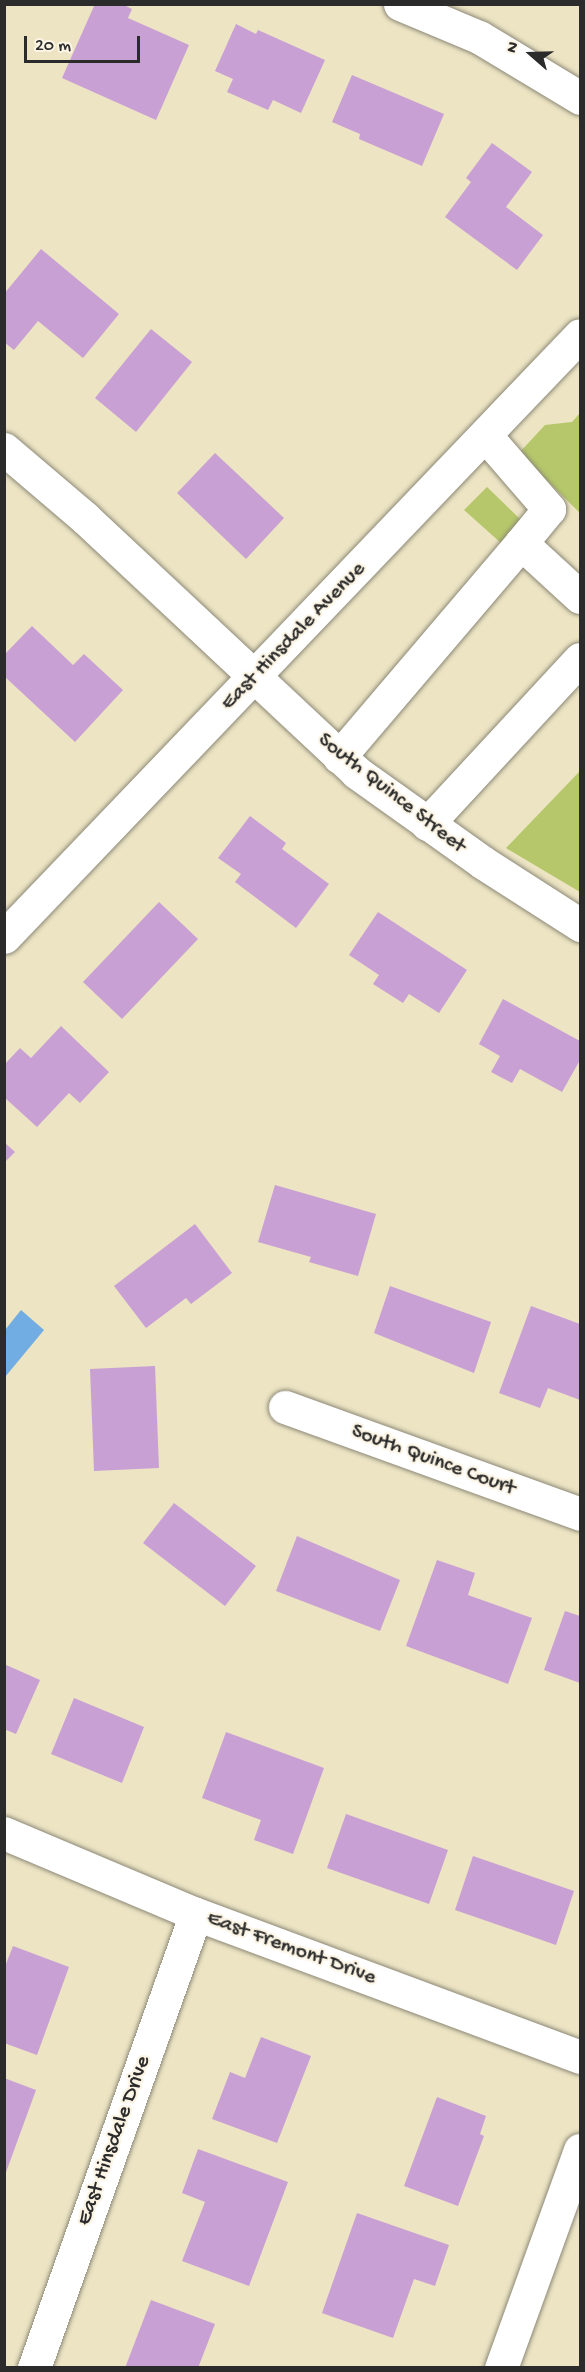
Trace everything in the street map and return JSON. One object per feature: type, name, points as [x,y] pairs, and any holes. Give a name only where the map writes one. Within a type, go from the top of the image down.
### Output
[{"type":"street","points":[[400,4],[479,37],[580,98]]},
{"type":"street","name":"East Hinsdale Avenue","points":[[4,937],[253,680],[580,335]]},
{"type":"street","points":[[339,757],[549,509],[485,435]]},
{"type":"street","name":"South Quince Street","points":[[4,448],[85,518],[253,680],[339,757],[427,824],[580,925]]},
{"type":"street","points":[[521,543],[580,597]]},
{"type":"street","points":[[427,824],[580,659]]},
{"type":"street","name":"South Quince Court","points":[[285,1407],[580,1514]]},
{"type":"street","name":"East Fremont Drive","points":[[4,1833],[196,1914],[580,2057]]},
{"type":"street","name":"East Hinsdale Drive","points":[[34,2367],[196,1914]]},
{"type":"street","points":[[501,2367],[580,2150]]},
{"type":"green space","points":[[580,413],[580,513],[519,453],[545,425],[572,422]]},
{"type":"green space","points":[[487,487],[521,520],[501,543],[464,510]]},
{"type":"green space","points":[[580,771],[580,892],[506,848]]},
{"type":"water","points":[[21,1310],[44,1330],[5,1377],[5,1330]]},
{"type":"building","points":[[95,4],[122,4],[132,9],[128,18],[189,45],[156,120],[62,78]]},
{"type":"building","points":[[236,24],[256,34],[258,30],[325,60],[301,113],[273,100],[268,110],[227,92],[233,79],[215,71]]},
{"type":"building","points":[[352,75],[444,114],[422,166],[359,139],[360,134],[332,122]]},
{"type":"building","points":[[492,143],[532,172],[506,207],[543,235],[517,270],[445,217],[471,182],[466,178]]},
{"type":"building","points":[[41,249],[119,314],[83,358],[38,321],[14,350],[4,342],[4,294]]},
{"type":"building","points":[[151,329],[192,362],[136,432],[95,398]]},
{"type":"building","points":[[215,453],[284,518],[246,559],[177,493]]},
{"type":"building","points":[[32,626],[73,665],[84,654],[123,690],[75,742],[4,676],[4,655]]},
{"type":"building","points":[[250,816],[286,843],[282,849],[329,884],[296,928],[235,882],[241,874],[218,858]]},
{"type":"building","points":[[159,902],[198,939],[122,1019],[83,982]]},
{"type":"building","points":[[378,912],[467,970],[439,1013],[409,994],[403,1003],[373,984],[379,975],[349,955]]},
{"type":"building","points":[[503,999],[580,1041],[580,1060],[562,1092],[520,1069],[512,1083],[491,1072],[500,1056],[479,1044]]},
{"type":"building","points":[[61,1026],[109,1072],[80,1103],[69,1093],[37,1127],[4,1097],[4,1065],[20,1048],[31,1058]]},
{"type":"building","points":[[4,1142],[15,1152],[4,1163]]},
{"type":"building","points":[[275,1185],[376,1214],[358,1276],[309,1262],[311,1257],[258,1242]]},
{"type":"building","points":[[195,1224],[232,1273],[191,1304],[186,1298],[146,1328],[114,1286]]},
{"type":"building","points":[[390,1286],[491,1322],[474,1373],[374,1333]]},
{"type":"building","points":[[531,1306],[580,1324],[580,1400],[548,1388],[540,1408],[499,1393]]},
{"type":"building","points":[[155,1366],[159,1468],[94,1471],[90,1369]]},
{"type":"building","points":[[174,1503],[256,1566],[225,1606],[143,1543]]},
{"type":"building","points":[[297,1536],[400,1580],[380,1631],[276,1591]]},
{"type":"building","points":[[437,1560],[475,1573],[468,1595],[532,1618],[508,1684],[406,1646]]},
{"type":"building","points":[[565,1611],[580,1616],[580,1683],[544,1670]]},
{"type":"building","points":[[4,1664],[40,1680],[16,1734],[4,1729]]},
{"type":"building","points":[[74,1698],[144,1727],[122,1783],[51,1754]]},
{"type":"building","points":[[226,1732],[324,1768],[293,1854],[254,1840],[261,1820],[202,1798]]},
{"type":"building","points":[[346,1814],[448,1850],[429,1904],[327,1868]]},
{"type":"building","points":[[473,1856],[574,1891],[556,1945],[455,1910]]},
{"type":"building","points":[[13,1946],[69,1967],[37,2055],[4,2043],[4,1969]]},
{"type":"building","points":[[261,2037],[311,2056],[277,2143],[212,2119],[230,2072],[245,2078]]},
{"type":"building","points":[[4,2078],[36,2090],[5,2175],[4,2175]]},
{"type":"building","points":[[437,2097],[486,2116],[480,2134],[484,2136],[458,2206],[404,2186]]},
{"type":"building","points":[[198,2149],[288,2182],[249,2286],[182,2261],[205,2202],[182,2193]]},
{"type":"building","points":[[357,2213],[449,2245],[435,2286],[414,2279],[393,2338],[322,2313]]},
{"type":"building","points":[[151,2300],[215,2324],[198,2368],[125,2368]]}]
